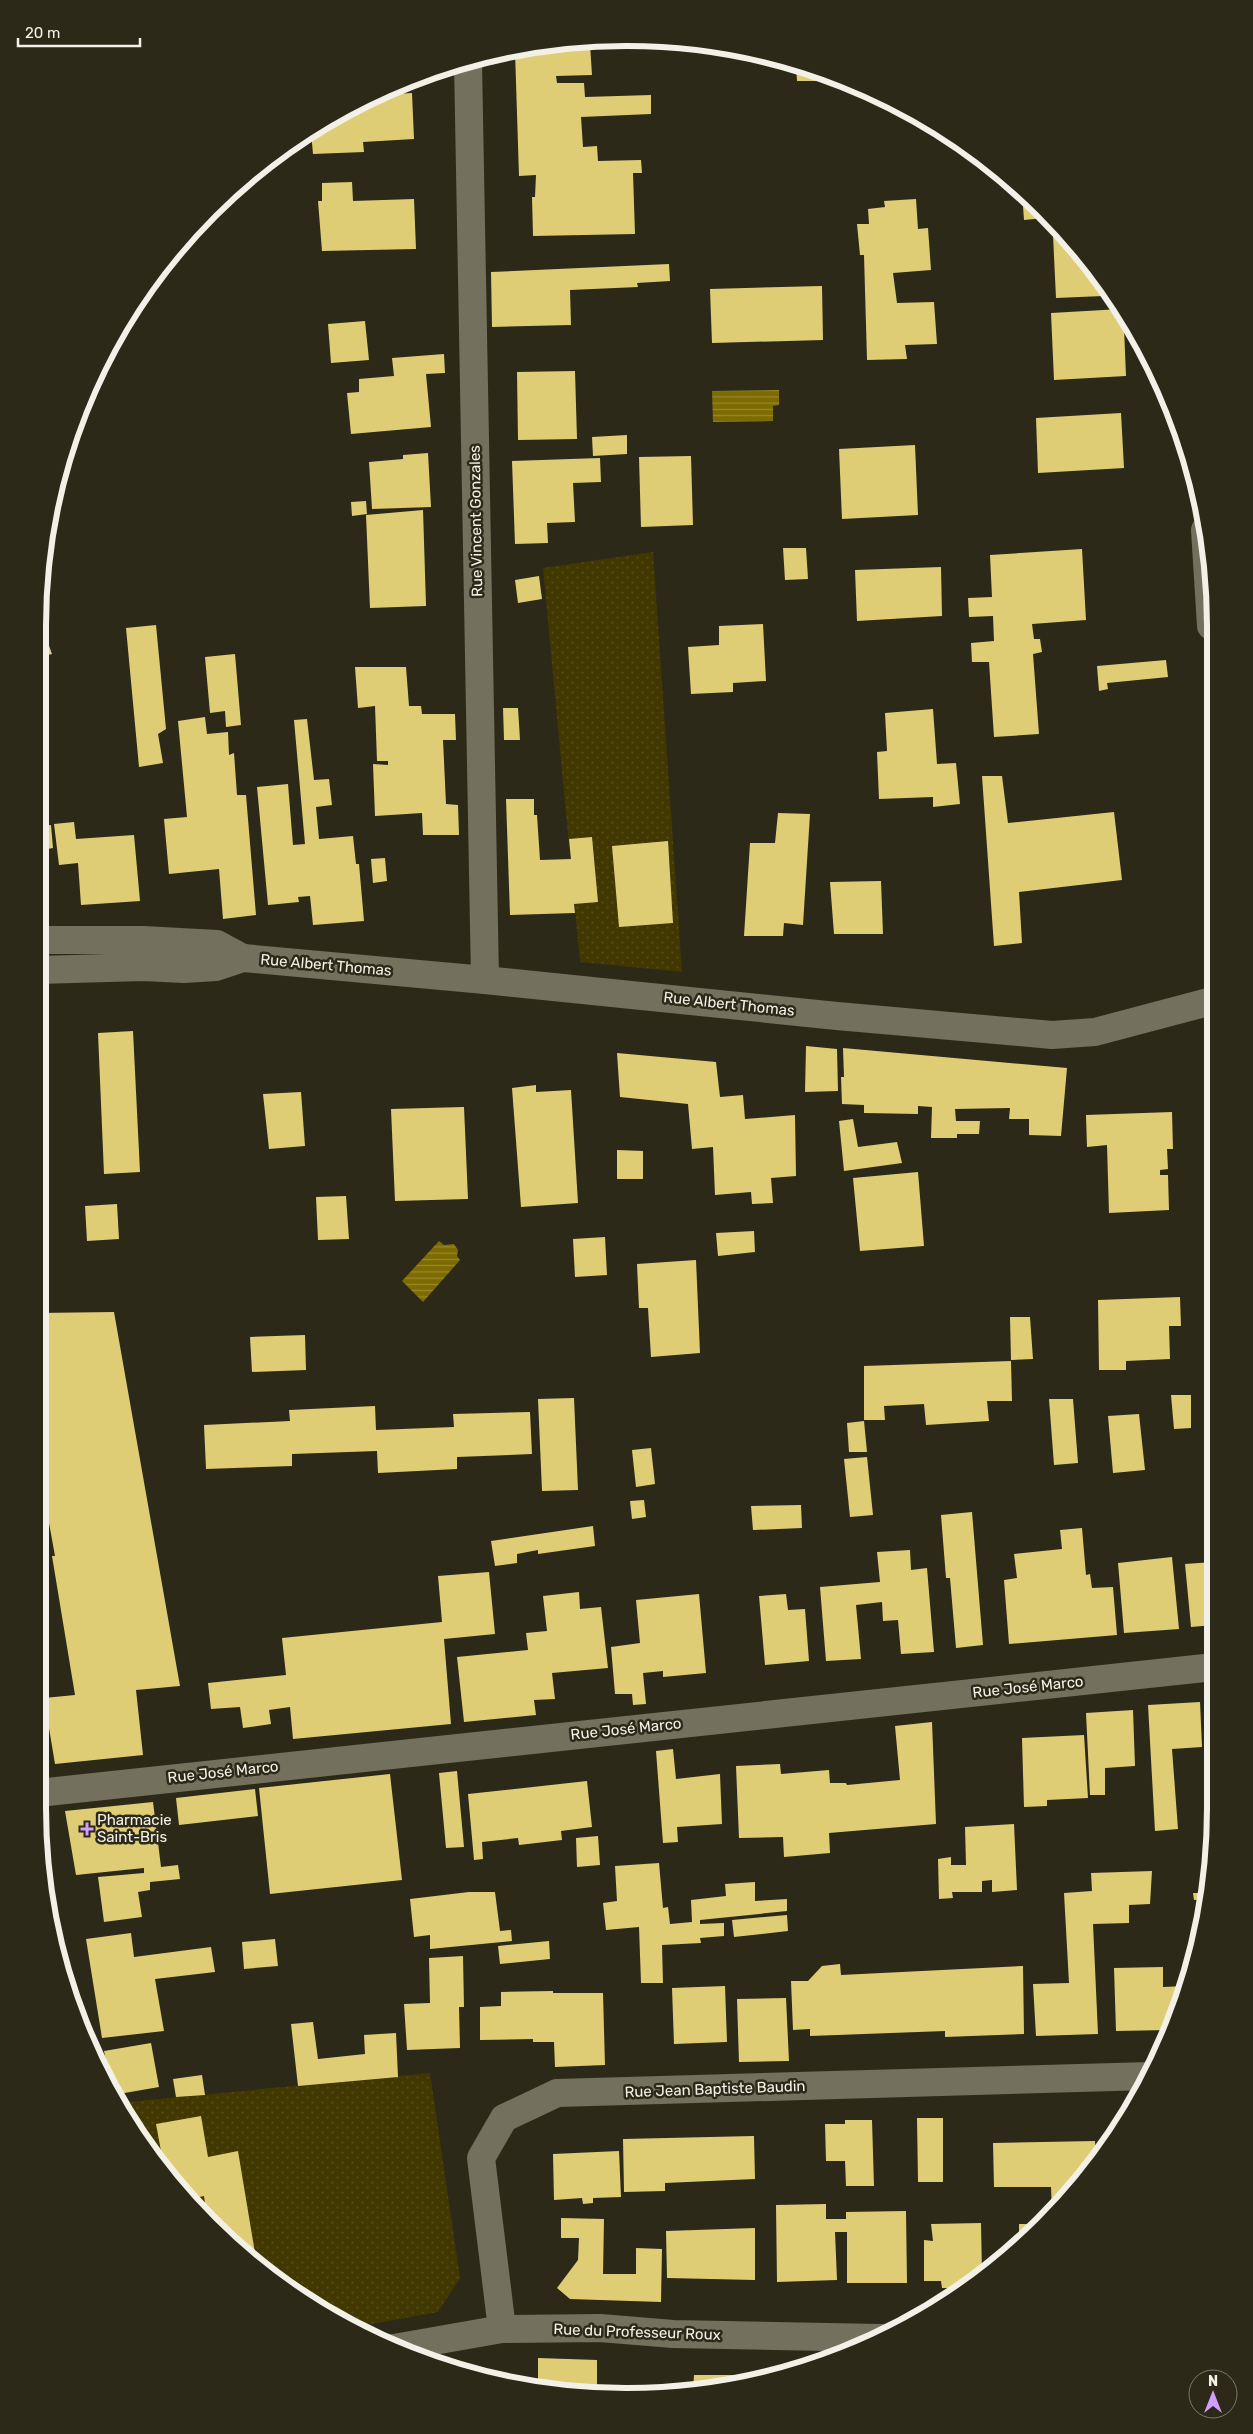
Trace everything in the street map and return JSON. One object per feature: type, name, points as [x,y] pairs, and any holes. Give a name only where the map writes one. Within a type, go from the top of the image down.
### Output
[{"type":"street","name":"Rue Vincent Gonzales","points":[[468,68],[485,980]]},
{"type":"street","name":"Rue Albert Thomas","points":[[46,940],[150,940],[217,944],[243,958],[1052,1035],[1095,1032],[1207,1002]]},
{"type":"street","name":"Rue Albert Thomas","points":[[46,970],[184,969],[216,967],[243,958]]},
{"type":"street","name":"Rue José Marco","points":[[46,1792],[1207,1668]]},
{"type":"street","name":"Rue Jean Baptiste Baudin","points":[[502,2329],[481,2158],[504,2118],[557,2093],[1141,2076]]},
{"type":"street","name":"Rue du Professeur Roux","points":[[408,2346],[502,2329],[600,2328],[673,2334],[863,2338]]},
{"type":"shaded area","points":[[779,390],[779,405],[773,406],[773,421],[713,422],[712,391]]},
{"type":"shaded area","points":[[653,552],[682,972],[580,962],[543,568]]},
{"type":"shaded area","points":[[439,1241],[444,1245],[454,1244],[458,1250],[457,1256],[460,1260],[423,1302],[402,1281]]},
{"type":"shaded area","points":[[430,2073],[460,2278],[438,2312],[365,2325],[336,2310],[273,2268],[216,2218],[166,2161],[127,2102]]},
{"type":"building","points":[[590,47],[592,75],[556,76],[557,83],[584,83],[585,97],[651,95],[651,114],[581,117],[583,147],[597,146],[598,161],[641,160],[642,173],[633,173],[635,234],[533,236],[532,197],[535,197],[536,175],[519,176],[515,57]]},
{"type":"building","points":[[796,72],[822,81],[797,81]]},
{"type":"building","points":[[412,93],[414,139],[363,142],[364,152],[313,154],[312,139],[336,124],[396,94]]},
{"type":"building","points":[[352,182],[353,201],[414,199],[416,249],[322,251],[318,201],[322,201],[322,183]]},
{"type":"building","points":[[916,199],[918,229],[928,228],[931,270],[893,273],[897,303],[934,302],[937,344],[905,345],[907,359],[867,360],[864,255],[860,255],[857,224],[869,224],[868,209],[885,207],[884,201]]},
{"type":"building","points":[[1023,203],[1039,219],[1024,220]]},
{"type":"building","points":[[1053,235],[1087,273],[1103,296],[1056,298]]},
{"type":"building","points":[[669,264],[670,281],[637,283],[638,287],[570,290],[571,325],[492,327],[491,272]]},
{"type":"building","points":[[822,286],[823,340],[712,343],[710,289]]},
{"type":"building","points":[[1112,309],[1124,328],[1126,376],[1054,380],[1051,313]]},
{"type":"building","points":[[365,321],[369,360],[331,363],[328,324]]},
{"type":"building","points":[[444,354],[445,373],[426,374],[431,427],[351,434],[347,393],[359,392],[359,379],[394,376],[392,358]]},
{"type":"building","points":[[575,371],[577,439],[518,440],[517,372]]},
{"type":"building","points":[[1121,413],[1124,468],[1038,473],[1036,418]]},
{"type":"building","points":[[627,435],[627,454],[593,456],[592,437]]},
{"type":"building","points":[[915,445],[918,515],[842,519],[839,449]]},
{"type":"building","points":[[428,453],[431,507],[372,509],[369,462],[403,459],[403,455]]},
{"type":"building","points":[[691,456],[693,525],[641,527],[639,457]]},
{"type":"building","points":[[600,458],[601,482],[573,483],[575,522],[547,523],[548,543],[515,544],[512,461]]},
{"type":"building","points":[[366,501],[367,514],[352,516],[351,502]]},
{"type":"building","points":[[423,510],[426,606],[370,608],[366,515]]},
{"type":"building","points":[[783,548],[806,548],[808,579],[785,580]]},
{"type":"building","points":[[1082,549],[1086,620],[1032,624],[1034,639],[1040,639],[1042,652],[1033,654],[1039,734],[994,737],[989,662],[972,662],[971,643],[994,641],[993,616],[969,617],[968,598],[992,597],[990,555]]},
{"type":"building","points":[[941,567],[942,616],[857,621],[855,570]]},
{"type":"building","points":[[539,576],[542,599],[518,603],[515,580]]},
{"type":"building","points":[[763,624],[766,681],[733,683],[733,692],[691,694],[688,647],[719,645],[719,626]]},
{"type":"building","points":[[156,625],[166,729],[158,734],[163,763],[139,767],[126,628]]},
{"type":"building","points":[[46,637],[52,654],[46,655]]},
{"type":"building","points":[[235,654],[241,725],[226,727],[225,711],[210,713],[205,657]]},
{"type":"building","points":[[1166,660],[1168,677],[1107,683],[1108,689],[1099,691],[1097,666]]},
{"type":"building","points":[[355,667],[406,667],[409,706],[421,706],[422,714],[455,714],[456,740],[443,740],[446,804],[458,805],[459,835],[423,835],[422,813],[375,816],[373,764],[388,765],[388,761],[377,761],[375,706],[358,708]]},
{"type":"building","points":[[503,708],[518,708],[520,740],[504,740]]},
{"type":"building","points":[[933,709],[937,764],[956,763],[960,804],[933,807],[933,797],[879,799],[877,752],[887,751],[885,713]]},
{"type":"building","points":[[205,717],[207,734],[228,732],[229,755],[234,753],[237,795],[246,795],[256,915],[223,919],[219,869],[169,874],[164,819],[187,817],[178,721]]},
{"type":"building","points":[[307,719],[314,780],[329,779],[332,805],[316,807],[319,839],[353,836],[356,864],[359,864],[364,921],[313,925],[310,896],[298,897],[299,902],[268,905],[257,787],[288,784],[293,845],[305,844],[294,720]]},
{"type":"building","points":[[982,776],[1002,776],[1008,823],[1114,812],[1122,880],[1019,892],[1022,943],[994,946]]},
{"type":"building","points":[[506,799],[534,799],[534,815],[537,815],[540,860],[571,859],[569,839],[592,837],[598,902],[574,904],[575,913],[510,915]]},
{"type":"building","points":[[778,813],[810,814],[803,925],[784,923],[783,936],[744,936],[750,843],[775,843]]},
{"type":"building","points":[[74,822],[76,839],[134,835],[140,901],[81,905],[78,863],[59,865],[54,824]]},
{"type":"building","points":[[46,825],[51,825],[53,848],[46,849]]},
{"type":"building","points":[[668,841],[673,923],[619,927],[612,846]]},
{"type":"building","points":[[385,858],[387,881],[373,883],[371,859]]},
{"type":"building","points":[[881,881],[883,934],[834,934],[830,882]]},
{"type":"building","points":[[133,1031],[140,1172],[104,1174],[98,1033]]},
{"type":"building","points":[[806,1046],[837,1049],[838,1091],[805,1092]]},
{"type":"building","points":[[843,1048],[1067,1068],[1061,1136],[1029,1135],[1029,1119],[1009,1119],[1010,1108],[955,1109],[956,1121],[980,1121],[979,1134],[957,1134],[957,1138],[931,1138],[932,1107],[918,1106],[918,1114],[864,1113],[864,1105],[842,1104],[841,1077],[844,1077]]},
{"type":"building","points":[[617,1053],[716,1062],[720,1097],[743,1095],[745,1119],[795,1115],[796,1176],[771,1178],[773,1203],[752,1204],[751,1192],[715,1195],[713,1147],[692,1149],[688,1104],[620,1097]]},
{"type":"building","points":[[536,1085],[536,1092],[571,1090],[578,1203],[521,1207],[512,1088]]},
{"type":"building","points":[[301,1092],[305,1146],[269,1149],[263,1094]]},
{"type":"building","points":[[464,1107],[468,1199],[395,1201],[391,1109]]},
{"type":"building","points":[[1172,1112],[1173,1149],[1167,1149],[1168,1169],[1160,1170],[1160,1175],[1168,1175],[1169,1210],[1109,1213],[1107,1145],[1087,1147],[1086,1115]]},
{"type":"building","points":[[853,1119],[858,1147],[897,1142],[902,1163],[844,1171],[839,1121]]},
{"type":"building","points":[[617,1150],[643,1151],[643,1179],[617,1179]]},
{"type":"building","points":[[918,1172],[924,1246],[860,1251],[853,1178]]},
{"type":"building","points":[[346,1196],[349,1239],[318,1240],[316,1197]]},
{"type":"building","points":[[117,1204],[119,1239],[87,1241],[85,1206]]},
{"type":"building","points":[[754,1231],[755,1252],[718,1256],[716,1233]]},
{"type":"building","points":[[605,1237],[607,1275],[575,1277],[573,1239]]},
{"type":"building","points":[[696,1260],[700,1353],[651,1357],[648,1308],[639,1308],[637,1264]]},
{"type":"building","points":[[1180,1297],[1181,1326],[1169,1326],[1170,1359],[1126,1361],[1126,1370],[1099,1370],[1098,1300]]},
{"type":"building","points":[[114,1312],[180,1686],[136,1690],[143,1755],[55,1764],[46,1710],[46,1698],[75,1695],[52,1556],[55,1556],[46,1506],[46,1313]]},
{"type":"building","points":[[1010,1317],[1030,1317],[1033,1359],[1011,1360]]},
{"type":"building","points":[[305,1335],[306,1370],[252,1372],[250,1337]]},
{"type":"building","points":[[1011,1361],[1012,1401],[987,1401],[989,1421],[926,1425],[924,1404],[884,1406],[885,1420],[864,1420],[864,1366]]},
{"type":"building","points":[[1171,1395],[1191,1395],[1191,1428],[1174,1429]]},
{"type":"building","points":[[574,1398],[578,1490],[542,1491],[538,1399]]},
{"type":"building","points":[[1049,1399],[1073,1399],[1078,1463],[1054,1465]]},
{"type":"building","points":[[375,1406],[376,1430],[454,1427],[453,1414],[530,1412],[532,1454],[457,1457],[457,1469],[378,1473],[377,1451],[292,1454],[292,1466],[206,1469],[204,1425],[290,1421],[289,1410]]},
{"type":"building","points":[[1139,1414],[1145,1470],[1113,1473],[1108,1416]]},
{"type":"building","points":[[864,1421],[867,1452],[849,1452],[847,1423]]},
{"type":"building","points":[[651,1448],[655,1484],[636,1487],[632,1450]]},
{"type":"building","points":[[867,1457],[873,1515],[850,1517],[844,1459]]},
{"type":"building","points":[[644,1500],[646,1517],[632,1519],[630,1501]]},
{"type":"building","points":[[801,1505],[802,1528],[753,1530],[751,1506]]},
{"type":"building","points":[[972,1512],[983,1645],[956,1648],[950,1578],[946,1578],[941,1515]]},
{"type":"building","points":[[593,1526],[595,1546],[538,1554],[538,1550],[517,1554],[517,1563],[495,1566],[491,1541]]},
{"type":"building","points":[[1082,1528],[1086,1575],[1090,1574],[1092,1588],[1113,1587],[1117,1635],[1009,1644],[1004,1580],[1017,1578],[1014,1554],[1062,1549],[1060,1530]]},
{"type":"building","points":[[910,1550],[911,1570],[927,1568],[934,1652],[901,1654],[898,1620],[883,1621],[882,1602],[856,1605],[861,1659],[826,1661],[820,1587],[880,1582],[877,1552]]},
{"type":"building","points":[[1172,1557],[1179,1629],[1124,1633],[1118,1563]]},
{"type":"building","points":[[1207,1562],[1207,1626],[1191,1627],[1185,1564]]},
{"type":"building","points":[[489,1572],[495,1634],[444,1639],[451,1724],[293,1739],[290,1707],[269,1710],[271,1724],[243,1728],[240,1707],[211,1709],[208,1683],[286,1675],[282,1638],[442,1622],[438,1576]]},
{"type":"building","points":[[579,1592],[580,1609],[601,1607],[608,1668],[552,1673],[555,1699],[534,1700],[536,1715],[464,1722],[457,1657],[528,1650],[526,1633],[547,1631],[543,1596]]},
{"type":"building","points":[[699,1594],[706,1673],[663,1677],[663,1671],[643,1673],[646,1704],[633,1705],[632,1694],[615,1694],[611,1647],[640,1643],[636,1600]]},
{"type":"building","points":[[786,1594],[788,1610],[805,1609],[809,1661],[765,1665],[759,1596]]},
{"type":"building","points":[[1200,1702],[1202,1747],[1172,1749],[1178,1829],[1155,1831],[1148,1705]]},
{"type":"building","points":[[1133,1710],[1135,1766],[1105,1768],[1105,1795],[1090,1795],[1086,1713]]},
{"type":"building","points":[[932,1722],[936,1824],[829,1833],[830,1853],[784,1857],[783,1837],[739,1838],[736,1766],[780,1764],[781,1774],[829,1770],[830,1783],[846,1783],[847,1785],[900,1780],[895,1726]]},
{"type":"building","points":[[1084,1735],[1088,1798],[1047,1800],[1047,1806],[1024,1807],[1022,1738]]},
{"type":"building","points":[[673,1749],[676,1779],[720,1774],[722,1824],[677,1827],[678,1842],[663,1843],[656,1751]]},
{"type":"building","points":[[457,1771],[464,1847],[446,1848],[439,1773]]},
{"type":"building","points":[[390,1774],[402,1880],[270,1894],[259,1788]]},
{"type":"building","points":[[587,1781],[592,1827],[561,1831],[562,1840],[519,1845],[518,1838],[482,1842],[483,1859],[474,1860],[468,1794]]},
{"type":"building","points":[[255,1789],[258,1816],[179,1825],[176,1798]]},
{"type":"building","points":[[153,1802],[161,1867],[178,1865],[180,1879],[150,1882],[150,1890],[138,1892],[142,1917],[104,1922],[98,1877],[144,1873],[144,1868],[76,1875],[65,1811]]},
{"type":"building","points":[[1014,1824],[1017,1890],[992,1892],[992,1880],[982,1881],[982,1892],[952,1892],[953,1898],[939,1899],[938,1859],[951,1857],[951,1865],[966,1865],[965,1827]]},
{"type":"building","points":[[598,1836],[600,1865],[577,1867],[576,1838]]},
{"type":"building","points":[[659,1863],[663,1908],[668,1907],[670,1924],[692,1922],[691,1900],[726,1896],[725,1884],[755,1882],[755,1901],[787,1899],[787,1911],[700,1920],[700,1924],[724,1923],[724,1936],[700,1938],[701,1943],[662,1945],[663,1983],[641,1983],[639,1927],[606,1930],[603,1903],[617,1901],[615,1866]]},
{"type":"building","points":[[1152,1871],[1150,1904],[1129,1905],[1129,1923],[1093,1924],[1098,2034],[1036,2036],[1033,1984],[1069,1983],[1064,1893],[1092,1891],[1091,1873]]},
{"type":"building","points":[[469,1892],[495,1892],[500,1931],[511,1930],[512,1941],[430,1949],[430,1935],[414,1937],[410,1899]]},
{"type":"building","points":[[1193,1893],[1200,1893],[1199,1900],[1194,1900]]},
{"type":"building","points":[[787,1915],[788,1931],[734,1937],[732,1920]]},
{"type":"building","points":[[131,1933],[134,1957],[211,1947],[215,1972],[155,1979],[164,2031],[102,2038],[86,1939]]},
{"type":"building","points":[[275,1939],[278,1966],[244,1969],[242,1942]]},
{"type":"building","points":[[549,1941],[550,1959],[500,1964],[498,1946]]},
{"type":"building","points":[[463,1956],[464,2007],[459,2007],[460,2048],[407,2050],[404,2004],[430,2003],[429,1958]]},
{"type":"building","points":[[840,1964],[841,1975],[1023,1966],[1024,2034],[945,2037],[945,2031],[810,2036],[810,2029],[793,2030],[791,1981],[808,1981],[822,1966]]},
{"type":"building","points":[[1163,1967],[1163,1987],[1178,1986],[1163,2030],[1116,2031],[1114,1968]]},
{"type":"building","points":[[725,1986],[727,2042],[674,2044],[672,1988]]},
{"type":"building","points":[[553,1991],[553,1993],[603,1993],[605,2065],[555,2067],[554,2042],[533,2042],[533,2039],[480,2040],[480,2007],[501,2006],[501,1992]]},
{"type":"building","points":[[786,1998],[789,2061],[739,2062],[737,1999]]},
{"type":"building","points":[[313,2022],[318,2059],[365,2054],[364,2035],[396,2033],[398,2077],[298,2086],[291,2024]]},
{"type":"building","points":[[151,2043],[159,2087],[122,2094],[107,2066],[104,2051]]},
{"type":"building","points":[[202,2075],[205,2095],[176,2097],[173,2079]]},
{"type":"building","points":[[201,2116],[208,2157],[238,2151],[255,2253],[216,2218],[205,2207],[204,2196],[197,2198],[166,2161],[159,2151],[161,2151],[156,2124]]},
{"type":"building","points":[[917,2118],[943,2118],[943,2182],[918,2182]]},
{"type":"building","points":[[845,2120],[872,2120],[874,2186],[846,2186],[845,2161],[826,2161],[825,2124],[845,2124]]},
{"type":"building","points":[[754,2136],[755,2179],[665,2183],[665,2191],[624,2192],[623,2139]]},
{"type":"building","points":[[1095,2141],[1095,2149],[1052,2202],[1051,2187],[994,2187],[993,2143]]},
{"type":"building","points":[[619,2151],[621,2197],[593,2198],[593,2203],[583,2204],[582,2198],[554,2200],[553,2154]]},
{"type":"building","points":[[826,2204],[826,2219],[846,2219],[846,2212],[906,2211],[907,2283],[847,2283],[847,2232],[835,2232],[837,2280],[777,2282],[776,2205]]},
{"type":"building","points":[[561,2218],[604,2219],[603,2274],[636,2274],[636,2248],[662,2249],[661,2302],[570,2299],[557,2288],[578,2260],[579,2238],[561,2238]]},
{"type":"building","points":[[981,2223],[982,2266],[952,2288],[942,2288],[941,2281],[924,2281],[924,2240],[933,2241],[931,2224]]},
{"type":"building","points":[[1019,2224],[1031,2224],[1019,2235]]},
{"type":"building","points":[[755,2228],[755,2280],[667,2278],[666,2231]]},
{"type":"building","points":[[538,2358],[597,2360],[597,2387],[538,2381]]},
{"type":"building","points":[[694,2375],[743,2375],[740,2377],[693,2384]]},
{"type":"place","name":"Pharmacie Saint-Bris","points":[[87,1829]]}]
